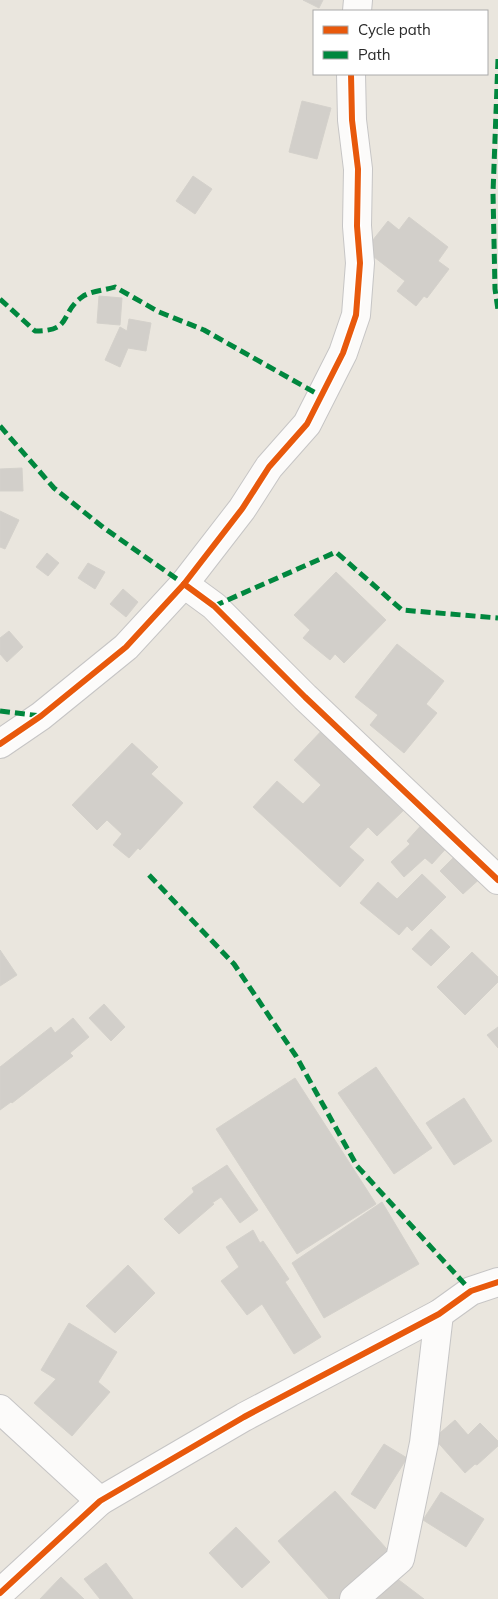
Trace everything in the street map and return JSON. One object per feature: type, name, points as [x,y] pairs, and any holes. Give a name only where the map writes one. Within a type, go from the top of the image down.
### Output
[{"type":"street","points":[[0,744],[42,716],[126,648],[184,584],[242,509],[269,467],[307,424],[343,352],[356,315],[360,264],[357,226],[358,168],[352,120],[351,75]]},
{"type":"street","points":[[184,584],[214,606],[305,697],[498,880]]},
{"type":"street","points":[[0,1593],[100,1501],[244,1417],[439,1314],[471,1291],[498,1282]]},
{"type":"street","points":[[354,1599],[400,1560],[424,1443],[439,1314]]},
{"type":"street","points":[[0,1409],[100,1501]]},
{"type":"building","points":[[303,0],[323,0],[319,8]]},
{"type":"building","points":[[302,101],[331,108],[317,159],[289,152]]},
{"type":"building","points":[[193,176],[212,189],[195,214],[176,201]]},
{"type":"building","points":[[409,217],[448,247],[438,261],[449,269],[427,298],[424,296],[416,306],[397,291],[405,281],[365,250],[388,221],[399,230]]},
{"type":"building","points":[[99,296],[122,298],[120,325],[97,323]]},
{"type":"building","points":[[129,319],[151,323],[146,351],[128,348],[120,367],[105,360],[120,327],[127,331]]},
{"type":"building","points":[[22,468],[23,491],[0,491],[0,469]]},
{"type":"building","points":[[0,511],[19,520],[5,549],[0,547]]},
{"type":"building","points":[[47,553],[59,563],[48,576],[36,567]]},
{"type":"building","points":[[88,563],[105,572],[95,589],[78,578]]},
{"type":"building","points":[[336,572],[386,620],[344,663],[335,654],[330,660],[303,638],[310,630],[294,615]]},
{"type":"building","points":[[123,589],[138,602],[126,617],[110,604]]},
{"type":"building","points":[[9,631],[23,647],[7,662],[0,654],[0,638]]},
{"type":"building","points":[[397,644],[444,681],[426,704],[437,713],[404,753],[370,725],[378,715],[355,697]]},
{"type":"building","points":[[326,726],[407,807],[377,836],[368,827],[349,847],[364,860],[340,887],[253,807],[277,781],[303,804],[321,785],[294,760]]},
{"type":"building","points":[[132,743],[158,767],[151,774],[183,803],[140,850],[138,848],[129,858],[113,845],[122,834],[107,820],[97,830],[72,805]]},
{"type":"building","points":[[425,821],[450,844],[432,864],[425,858],[404,877],[391,862],[410,844],[407,841]]},
{"type":"building","points":[[460,851],[484,875],[463,894],[440,871]]},
{"type":"building","points":[[422,874],[446,897],[412,931],[407,926],[399,935],[360,903],[378,882],[397,899]]},
{"type":"building","points":[[431,929],[450,947],[431,966],[412,949]]},
{"type":"building","points":[[0,950],[17,975],[0,986]]},
{"type":"building","points":[[472,952],[498,977],[498,982],[465,1015],[437,987]]},
{"type":"building","points":[[104,1004],[125,1027],[111,1041],[89,1018]]},
{"type":"building","points":[[73,1018],[89,1037],[70,1053],[73,1056],[12,1103],[0,1110],[0,1067],[51,1027],[55,1033]]},
{"type":"building","points":[[498,1027],[498,1048],[487,1035]]},
{"type":"building","points":[[376,1067],[432,1148],[394,1174],[338,1093]]},
{"type":"building","points":[[295,1078],[376,1204],[297,1254],[216,1129]]},
{"type":"building","points":[[464,1098],[492,1141],[454,1165],[426,1123]]},
{"type":"building","points":[[227,1165],[258,1210],[240,1223],[221,1197],[179,1234],[164,1219],[194,1192],[192,1188]]},
{"type":"building","points":[[382,1202],[419,1264],[324,1318],[292,1263]]},
{"type":"building","points":[[253,1230],[260,1243],[263,1241],[289,1279],[285,1282],[321,1337],[294,1354],[262,1304],[247,1315],[221,1281],[239,1267],[226,1247]]},
{"type":"building","points":[[128,1265],[155,1293],[115,1333],[86,1306]]},
{"type":"building","points":[[69,1323],[117,1352],[98,1382],[110,1392],[72,1436],[34,1403],[56,1379],[41,1370]]},
{"type":"building","points":[[455,1420],[468,1435],[480,1423],[498,1441],[498,1446],[465,1473],[434,1438]]},
{"type":"building","points":[[384,1444],[407,1458],[375,1509],[351,1494]]},
{"type":"building","points":[[335,1491],[394,1557],[345,1599],[329,1599],[278,1541]]},
{"type":"building","points":[[441,1492],[484,1519],[466,1547],[423,1520]]},
{"type":"building","points":[[236,1527],[270,1562],[242,1588],[209,1553]]},
{"type":"building","points":[[106,1563],[133,1599],[100,1599],[84,1579]]},
{"type":"building","points":[[387,1571],[424,1599],[367,1599]]},
{"type":"building","points":[[61,1577],[84,1599],[40,1599]]},
{"type":"marked path","points":[[498,59],[493,193],[495,289],[498,310]]},
{"type":"marked path","points":[[0,299],[35,331],[47,330],[61,325],[70,309],[85,295],[115,287],[159,312],[204,330],[321,396]]},
{"type":"marked path","points":[[0,426],[54,488],[104,528],[184,584]]},
{"type":"marked path","points":[[214,606],[336,552],[402,610],[498,618]]},
{"type":"marked path","points":[[0,711],[41,716]]},
{"type":"marked path","points":[[149,875],[234,964],[296,1056],[357,1166],[471,1291]]},
{"type":"cycle path","points":[[0,744],[41,716],[126,647],[184,584],[242,509],[269,467],[307,424],[343,353],[356,315],[360,263],[357,226],[358,169],[352,120],[351,75]]},
{"type":"cycle path","points":[[184,584],[214,606],[305,697],[498,880]]},
{"type":"cycle path","points":[[0,1593],[100,1501],[244,1417],[439,1314],[471,1291],[498,1282]]}]
